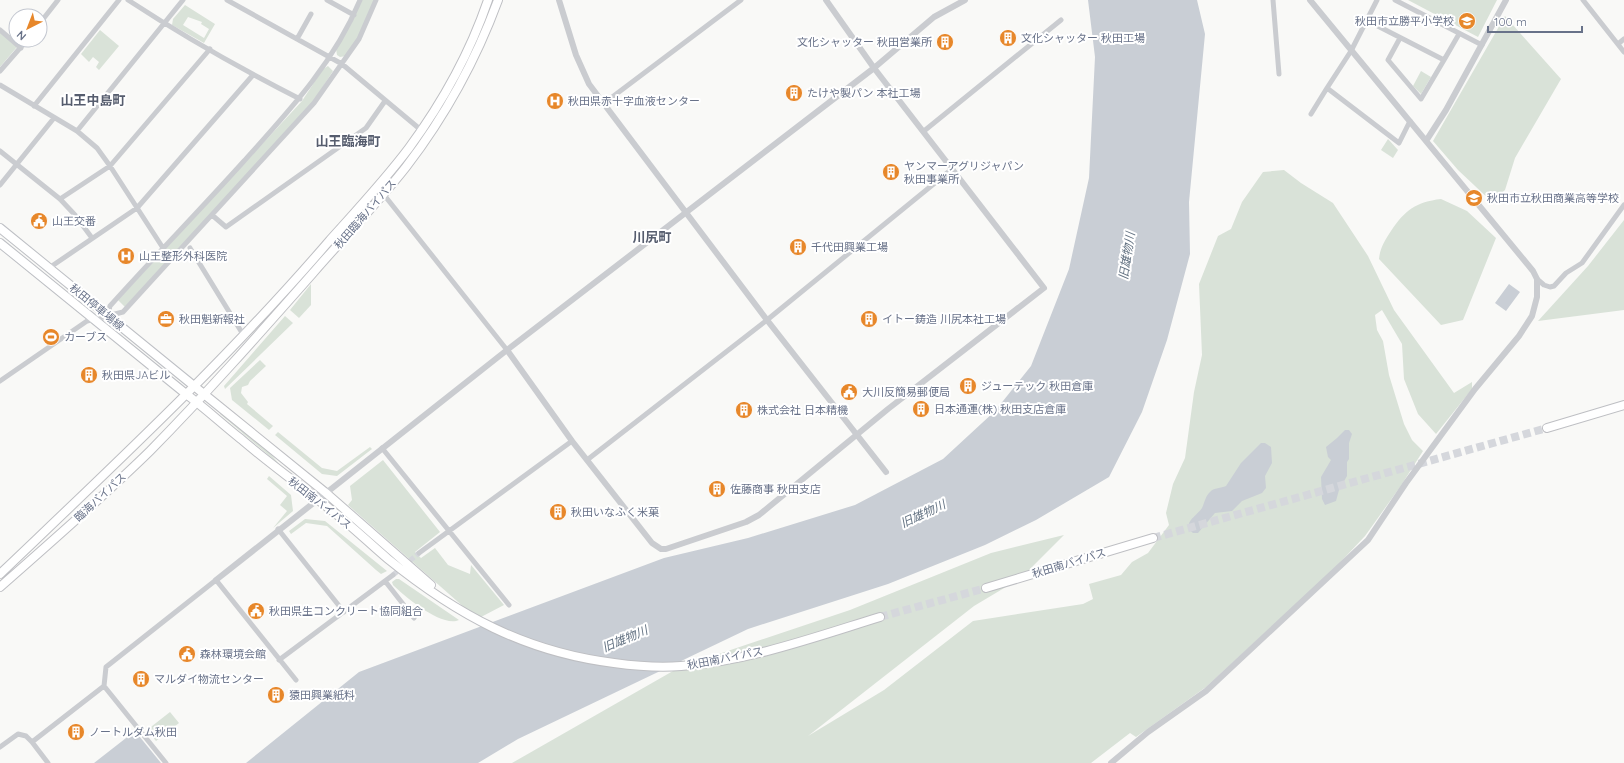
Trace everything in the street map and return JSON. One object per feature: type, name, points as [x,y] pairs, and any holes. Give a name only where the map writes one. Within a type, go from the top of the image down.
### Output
[{"type":"main road","name":"秋田臨海バイパス","points":[[194,386],[244,336],[301,274],[377,186],[421,130],[441,100],[462,60],[488,0]]},
{"type":"main road","name":"秋田臨海バイパス","points":[[197,403],[384,193],[417,151],[447,107],[480,45],[498,0]]},
{"type":"main road","name":"秋田停車場線","points":[[0,228],[194,386]]},
{"type":"main road","name":"秋田停車場線","points":[[0,243],[186,394]]},
{"type":"main road","name":"秋田南バイパス","points":[[194,386],[326,493],[457,608]]},
{"type":"main road","name":"臨海バイパス","points":[[0,574],[194,386]]},
{"type":"main road","name":"秋田南バイパス","points":[[186,394],[316,500],[331,509],[394,564],[469,616],[506,635],[551,651],[595,661],[633,666],[693,665],[720,661],[783,646],[880,617]]},
{"type":"main road","name":"臨海バイパス","points":[[0,587],[92,506],[197,403]]},
{"type":"main road","points":[[1547,428],[1624,405]]},
{"type":"main road","name":"秋田南バイパス","points":[[986,588],[1153,538]]},
{"type":"street","points":[[48,13],[58,0]]},
{"type":"street","points":[[34,106],[119,0]]},
{"type":"street","points":[[128,0],[164,23],[253,75],[300,99]]},
{"type":"street","points":[[77,131],[183,0]]},
{"type":"street","points":[[227,0],[342,64],[421,130]]},
{"type":"street","points":[[327,0],[354,15]]},
{"type":"street","points":[[108,315],[110,306],[300,99],[330,58],[354,15],[360,0]]},
{"type":"street","points":[[0,381],[87,321],[93,318],[123,312],[314,102],[359,40],[376,0]]},
{"type":"street","points":[[559,0],[578,62],[589,84],[767,320],[857,433],[886,472]]},
{"type":"street","points":[[603,104],[741,0]]},
{"type":"street","points":[[377,186],[507,350],[572,441],[652,542],[660,549],[666,549],[753,519],[857,433],[1044,288],[874,68],[826,0]]},
{"type":"street","points":[[166,763],[104,686],[106,667],[278,529],[507,350],[874,68],[934,17],[964,0]]},
{"type":"street","points":[[1273,0],[1279,74]]},
{"type":"street","points":[[1310,0],[1533,271],[1537,279],[1544,285],[1550,287],[1554,286],[1566,273],[1582,263],[1624,205]]},
{"type":"street","points":[[1311,114],[1351,51],[1377,0]]},
{"type":"street","points":[[1395,0],[1482,45]]},
{"type":"street","points":[[1426,141],[1446,110],[1506,0]]},
{"type":"street","points":[[1582,0],[1624,52]]},
{"type":"street","points":[[297,39],[311,14]]},
{"type":"street","points":[[924,131],[1061,20]]},
{"type":"street","points":[[1366,20],[1444,60]]},
{"type":"street","points":[[0,30],[8,37]]},
{"type":"street","points":[[1400,38],[1388,60],[1421,99],[1459,34]]},
{"type":"street","points":[[1618,44],[1624,39]]},
{"type":"street","points":[[0,71],[21,48]]},
{"type":"street","points":[[60,199],[110,166],[210,49]]},
{"type":"street","points":[[49,268],[136,208],[253,75]]},
{"type":"street","points":[[0,85],[77,131],[97,148],[163,248]]},
{"type":"street","points":[[1327,88],[1399,143],[1410,121]]},
{"type":"street","points":[[212,215],[226,227],[366,128],[385,101]]},
{"type":"street","points":[[0,185],[54,118]]},
{"type":"street","points":[[0,151],[60,199],[75,215],[92,238]]},
{"type":"street","points":[[587,460],[767,320],[952,169]]},
{"type":"street","points":[[190,248],[244,336]]},
{"type":"street","points":[[1111,763],[1148,732],[1206,691],[1368,540],[1406,483],[1475,389],[1519,336],[1536,308],[1537,279]]},
{"type":"street","points":[[419,553],[572,441]]},
{"type":"street","points":[[382,448],[448,532],[509,605]]},
{"type":"street","points":[[278,529],[344,612]]},
{"type":"street","points":[[279,660],[393,576]]},
{"type":"street","points":[[216,580],[296,680]]},
{"type":"street","points":[[385,581],[414,618]]},
{"type":"street","points":[[32,742],[104,686]]},
{"type":"street","points":[[0,747],[18,734],[26,736],[48,763]]},
{"type":"shaded area","points":[[362,0],[375,0],[358,38],[346,56],[340,57],[337,55],[336,49]]},
{"type":"shaded area","name":"秋田市立勝平小学校","points":[[1408,0],[1497,0],[1478,37]]},
{"type":"shaded area","points":[[185,5],[215,24],[204,43],[172,25],[173,19]],"holes":[[[188,17],[202,22],[201,24],[209,29],[204,38],[183,25]]]},
{"type":"shaded area","points":[[1505,16],[1561,79],[1515,158],[1505,190],[1492,202],[1458,170],[1433,141]]},
{"type":"shaded area","points":[[100,30],[119,46],[99,70],[96,67],[99,62],[93,57],[89,62],[81,54]]},
{"type":"shaded area","points":[[0,32],[8,39],[8,48],[16,48],[0,67]]},
{"type":"shaded area","points":[[328,66],[333,71],[313,102],[125,307],[118,300],[302,101],[323,69]]},
{"type":"shaded area","points":[[1421,71],[1431,77],[1421,94],[1413,86]]},
{"type":"shaded area","points":[[1388,139],[1398,150],[1393,158],[1381,150]]},
{"type":"shaded area","points":[[1284,170],[1301,183],[1333,203],[1368,256],[1394,310],[1454,393],[1472,382],[1472,389],[1436,434],[1418,414],[1404,379],[1402,344],[1382,310],[1375,315],[1377,330],[1383,341],[1389,375],[1404,424],[1412,440],[1423,451],[1400,487],[1365,536],[1333,570],[1206,687],[1136,737],[1130,733],[1091,763],[512,763],[680,667],[850,610],[991,553],[1064,535],[1021,578],[974,606],[808,736],[884,690],[973,621],[1083,604],[1093,599],[1089,584],[1121,575],[1132,562],[1148,553],[1169,525],[1166,513],[1173,484],[1185,458],[1194,392],[1202,355],[1199,284],[1218,236],[1231,229],[1242,202],[1263,172]]},
{"type":"shaded area","points":[[1441,199],[1467,211],[1496,238],[1463,320],[1441,325],[1379,259],[1387,238],[1406,212],[1425,202]]},
{"type":"shaded area","points":[[1624,220],[1624,310],[1538,321],[1588,266]]},
{"type":"shaded area","points":[[311,284],[311,305],[299,318],[290,310]]},
{"type":"shaded area","points":[[285,316],[293,323],[225,389],[224,386]]},
{"type":"shaded area","points":[[260,360],[266,366],[250,381],[248,385],[242,387],[241,393],[248,402],[247,404],[273,426],[269,430],[232,400],[230,388]]},
{"type":"shaded area","points":[[221,411],[265,447],[279,464],[220,414]]},
{"type":"shaded area","points":[[278,432],[322,468],[337,471],[370,447],[372,449],[337,476],[322,474],[275,435]]},
{"type":"shaded area","points":[[383,460],[440,532],[415,552],[421,558],[435,548],[448,565],[470,574],[471,565],[504,605],[481,617],[466,609],[348,505],[352,500],[350,486]]},
{"type":"shaded area","points":[[269,476],[291,495],[293,511],[273,528],[287,511],[280,505],[287,496],[267,479]]},
{"type":"shaded area","points":[[305,519],[325,521],[387,571],[381,574],[327,526],[306,523],[291,534],[289,531]]},
{"type":"shaded area","points":[[399,579],[459,620],[452,621],[443,619],[424,610],[393,585],[392,582]]},
{"type":"shaded area","points":[[170,712],[179,723],[156,741],[147,730]]},
{"type":"water","name":"旧雄物川","points":[[1088,0],[1197,0],[1205,34],[1189,202],[1190,254],[1167,340],[1142,412],[1109,477],[1036,520],[985,545],[888,584],[748,629],[518,739],[478,763],[246,763],[359,672],[664,558],[748,538],[855,505],[943,459],[995,411],[1031,366],[1069,269],[1089,178],[1095,57]]},
{"type":"water","points":[[1509,284],[1520,292],[1506,311],[1495,303]]},
{"type":"water","points":[[1345,430],[1349,430],[1352,434],[1349,443],[1347,476],[1339,490],[1336,501],[1325,505],[1322,499],[1321,477],[1331,460],[1328,457],[1326,447]]},
{"type":"water","points":[[1261,443],[1265,443],[1271,447],[1272,463],[1265,476],[1266,488],[1262,493],[1242,501],[1232,511],[1215,513],[1198,533],[1193,533],[1190,529],[1189,523],[1202,508],[1207,495],[1212,490],[1226,486],[1241,463]]},
{"type":"water","points":[[135,731],[161,763],[94,763]]},
{"type":"tunnel","points":[[1153,538],[1547,428]]},
{"type":"tunnel","points":[[393,575],[419,553]]},
{"type":"tunnel","points":[[880,617],[986,588]]},
{"type":"place","name":"秋田市立勝平小学校","points":[[1467,21]]},
{"type":"place","name":"文化シャッター 秋田工場","points":[[1008,38]]},
{"type":"place","name":"文化シャッター 秋田営業所","points":[[945,42]]},
{"type":"place","name":"たけや製パン 本社工場","points":[[794,93]]},
{"type":"place","name":"秋田県赤十字血液センター","points":[[555,101]]},
{"type":"place","name":"ヤンマーアグリジャパン 秋田事業所","points":[[891,172]]},
{"type":"place","name":"秋田市立秋田商業高等学校","points":[[1474,198]]},
{"type":"place","name":"山王交番","points":[[39,221]]},
{"type":"place","name":"千代田興業工場","points":[[798,247]]},
{"type":"place","name":"山王整形外科医院","points":[[126,256]]},
{"type":"place","name":"秋田魁新報社","points":[[166,319]]},
{"type":"place","name":"イトー鋳造 川尻本社工場","points":[[869,319]]},
{"type":"place","name":"カーブス","points":[[51,337]]},
{"type":"place","name":"秋田県JAビル","points":[[89,375]]},
{"type":"place","name":"ジューテック 秋田倉庫","points":[[968,386]]},
{"type":"place","name":"大川反簡易郵便局","points":[[849,392]]},
{"type":"place","name":"日本通運(株) 秋田支店倉庫","points":[[921,409]]},
{"type":"place","name":"株式会社 日本精機","points":[[744,410]]},
{"type":"place","name":"佐藤商事 秋田支店","points":[[717,489]]},
{"type":"place","name":"秋田いなふく米菓","points":[[558,512]]},
{"type":"place","name":"秋田県生コンクリート協同組合","points":[[256,611]]},
{"type":"place","name":"森林環境会館","points":[[187,654]]},
{"type":"place","name":"マルダイ物流センター","points":[[141,679]]},
{"type":"place","name":"猿田興業紙料","points":[[276,695]]},
{"type":"place","name":"ノートルダム秋田","points":[[76,732]]},
{"type":"district","name":"山王中島町","points":[[93,100]]},
{"type":"district","name":"山王臨海町","points":[[348,141]]},
{"type":"district","name":"川尻町","points":[[652,237]]}]
